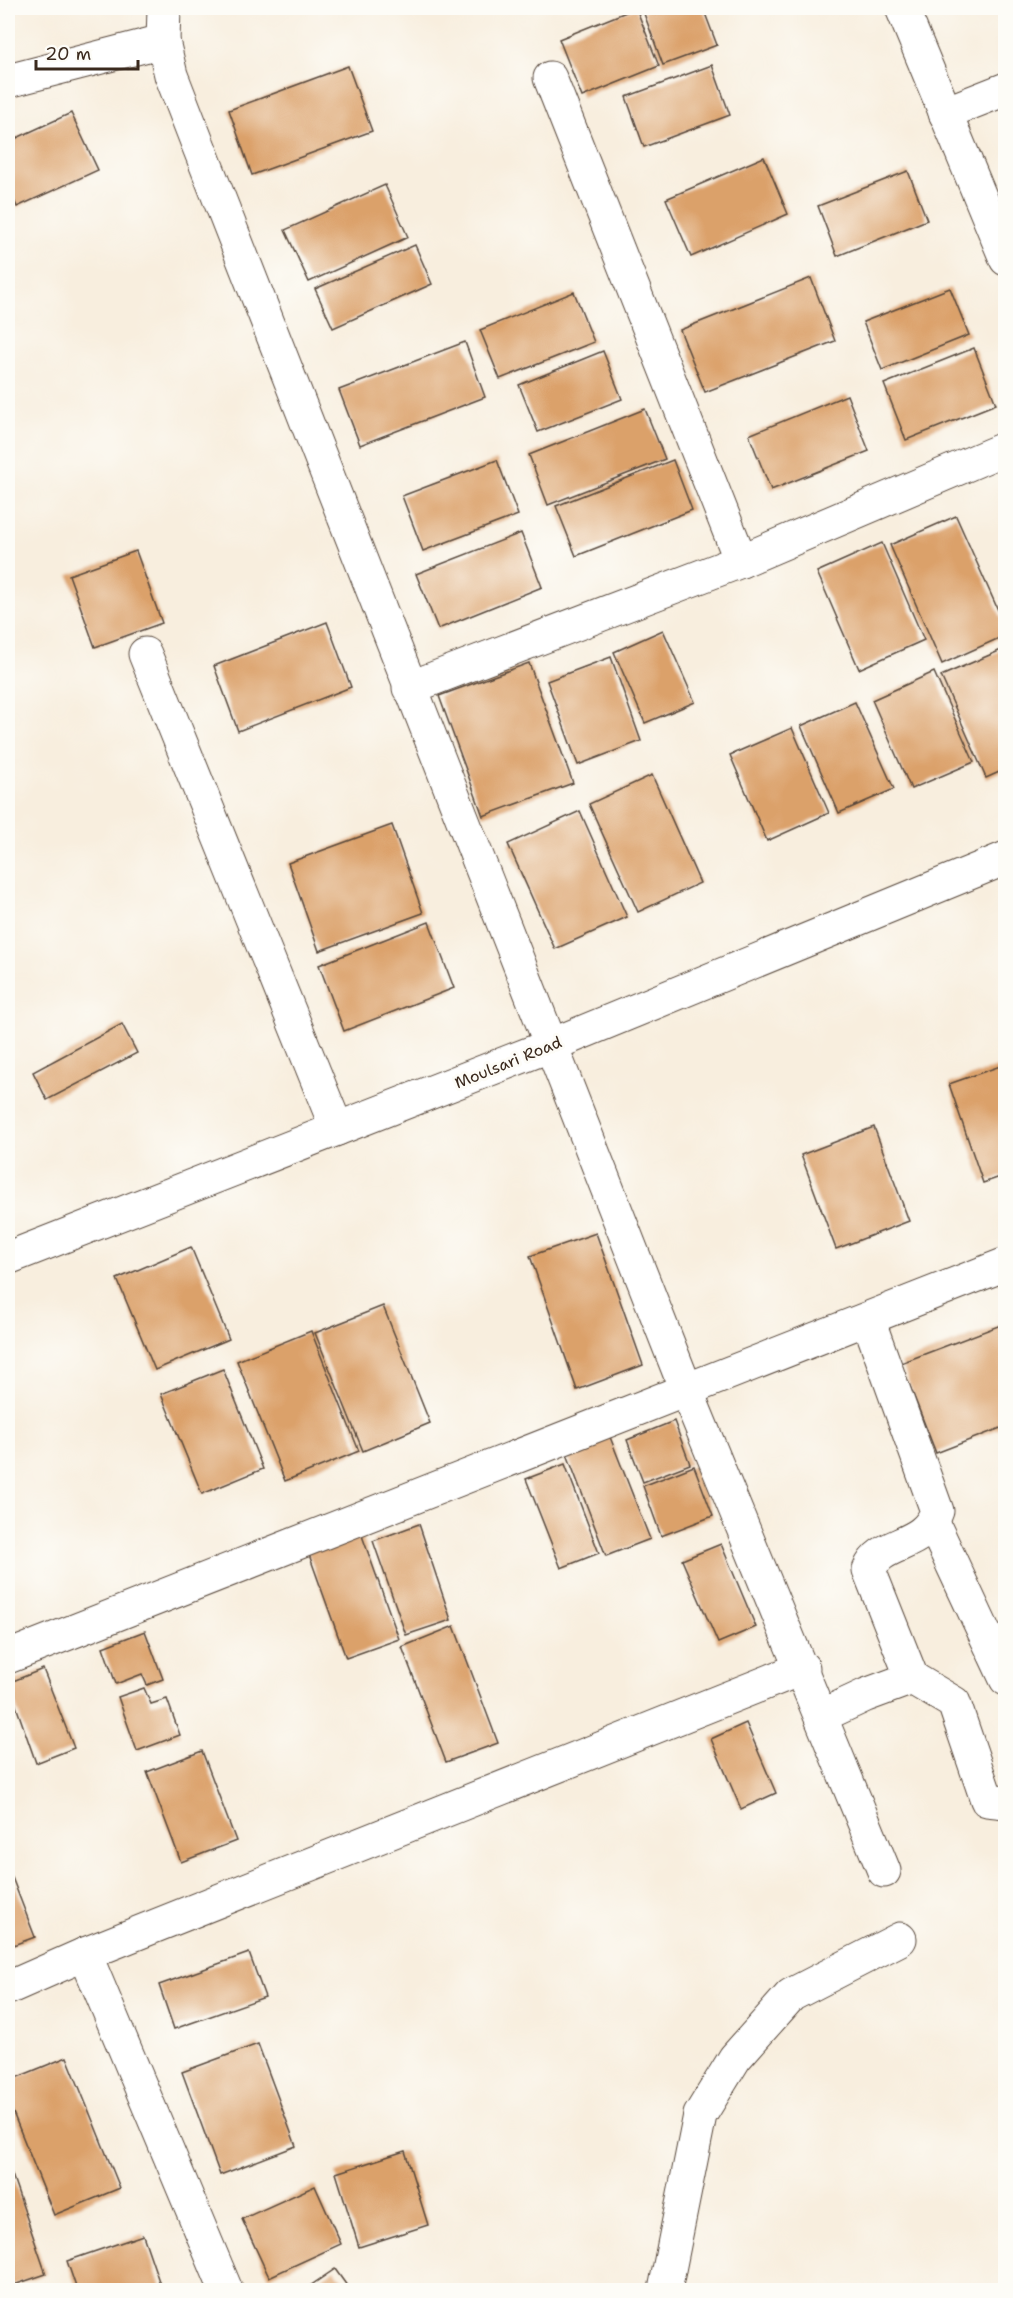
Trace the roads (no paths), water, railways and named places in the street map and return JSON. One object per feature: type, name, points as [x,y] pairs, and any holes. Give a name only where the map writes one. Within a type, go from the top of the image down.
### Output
[{"type":"street","points":[[164,8],[163,41],[171,75],[549,1046],[687,1392],[803,1668],[884,1871]]},
{"type":"street","points":[[902,8],[1005,259]]},
{"type":"street","points":[[8,81],[163,41]]},
{"type":"street","points":[[550,78],[741,561]]},
{"type":"street","points":[[945,113],[1005,89]]},
{"type":"street","points":[[409,688],[741,561],[1005,448]]},
{"type":"street","points":[[145,654],[337,1129]]},
{"type":"street","name":"Moulsari Road","points":[[8,1258],[549,1046],[1005,858]]},
{"type":"street","points":[[8,1657],[687,1392],[1005,1264]]},
{"type":"street","points":[[868,1319],[937,1511],[933,1523],[926,1531],[881,1554],[869,1570],[912,1678],[954,1703],[987,1800],[1005,1802]]},
{"type":"street","points":[[933,1523],[1005,1678]]},
{"type":"street","points":[[8,1988],[85,1954],[803,1668]]},
{"type":"street","points":[[821,1716],[866,1695],[912,1678]]},
{"type":"street","points":[[665,2290],[700,2115],[735,2058],[791,1995],[900,1939]]},
{"type":"street","points":[[85,1954],[226,2290]]}]
